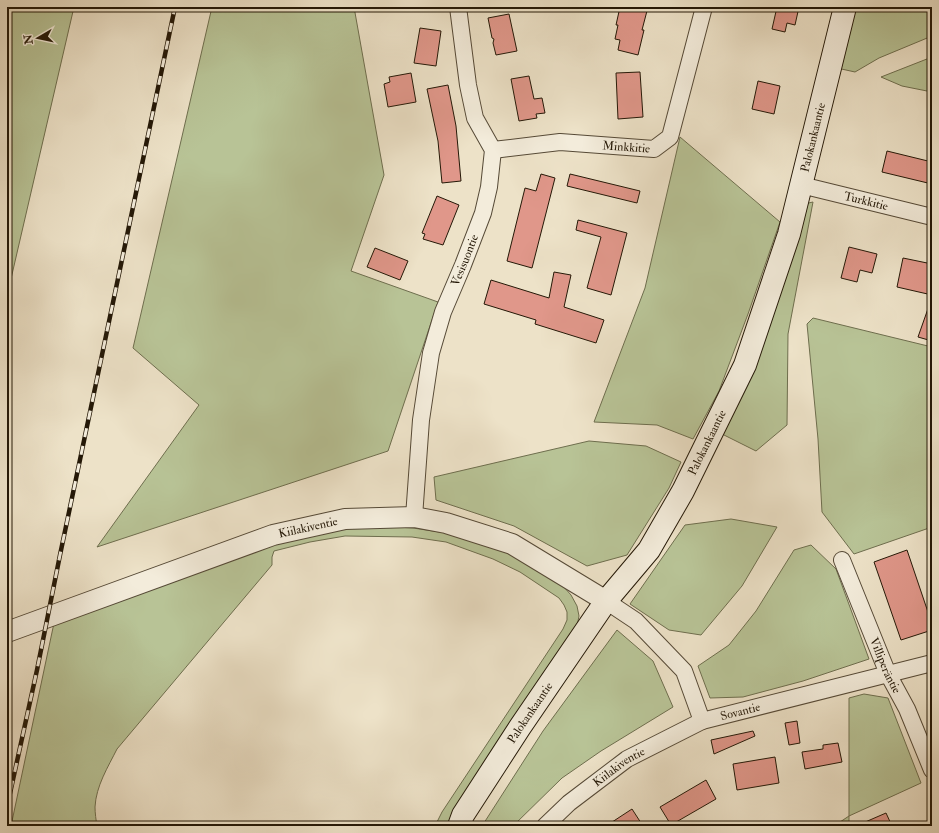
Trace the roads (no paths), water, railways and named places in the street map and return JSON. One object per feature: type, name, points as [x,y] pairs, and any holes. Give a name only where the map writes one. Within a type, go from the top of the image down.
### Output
[{"type":"main road","name":"Palokankaantie","points":[[459,826],[464,815],[520,726],[606,601],[649,550],[683,491],[746,365],[789,234],[845,7]]},
{"type":"street","points":[[458,7],[468,85],[475,118],[493,150]]},
{"type":"street","name":"Minkkitie","points":[[493,150],[560,142],[654,149],[670,137],[704,7]]},
{"type":"street","name":"Vesisuontie","points":[[414,517],[421,420],[431,353],[443,312],[483,213],[489,187],[493,150]]},
{"type":"street","name":"Turkkitie","points":[[801,185],[932,217]]},
{"type":"street","name":"Kiilakiventie","points":[[7,632],[273,535],[345,519],[414,517],[446,523],[512,544],[606,601]]},
{"type":"street","name":"Villiperäntie","points":[[842,560],[888,674],[907,709],[932,770]]},
{"type":"street","points":[[606,601],[636,621],[684,671],[702,721]]},
{"type":"street","name":"Sovantie","points":[[702,721],[932,663]]},
{"type":"street","name":"Kiilakiventie","points":[[545,826],[569,803],[627,759],[702,721]]},
{"type":"railway","points":[[7,807],[37,670],[175,7]]}]
